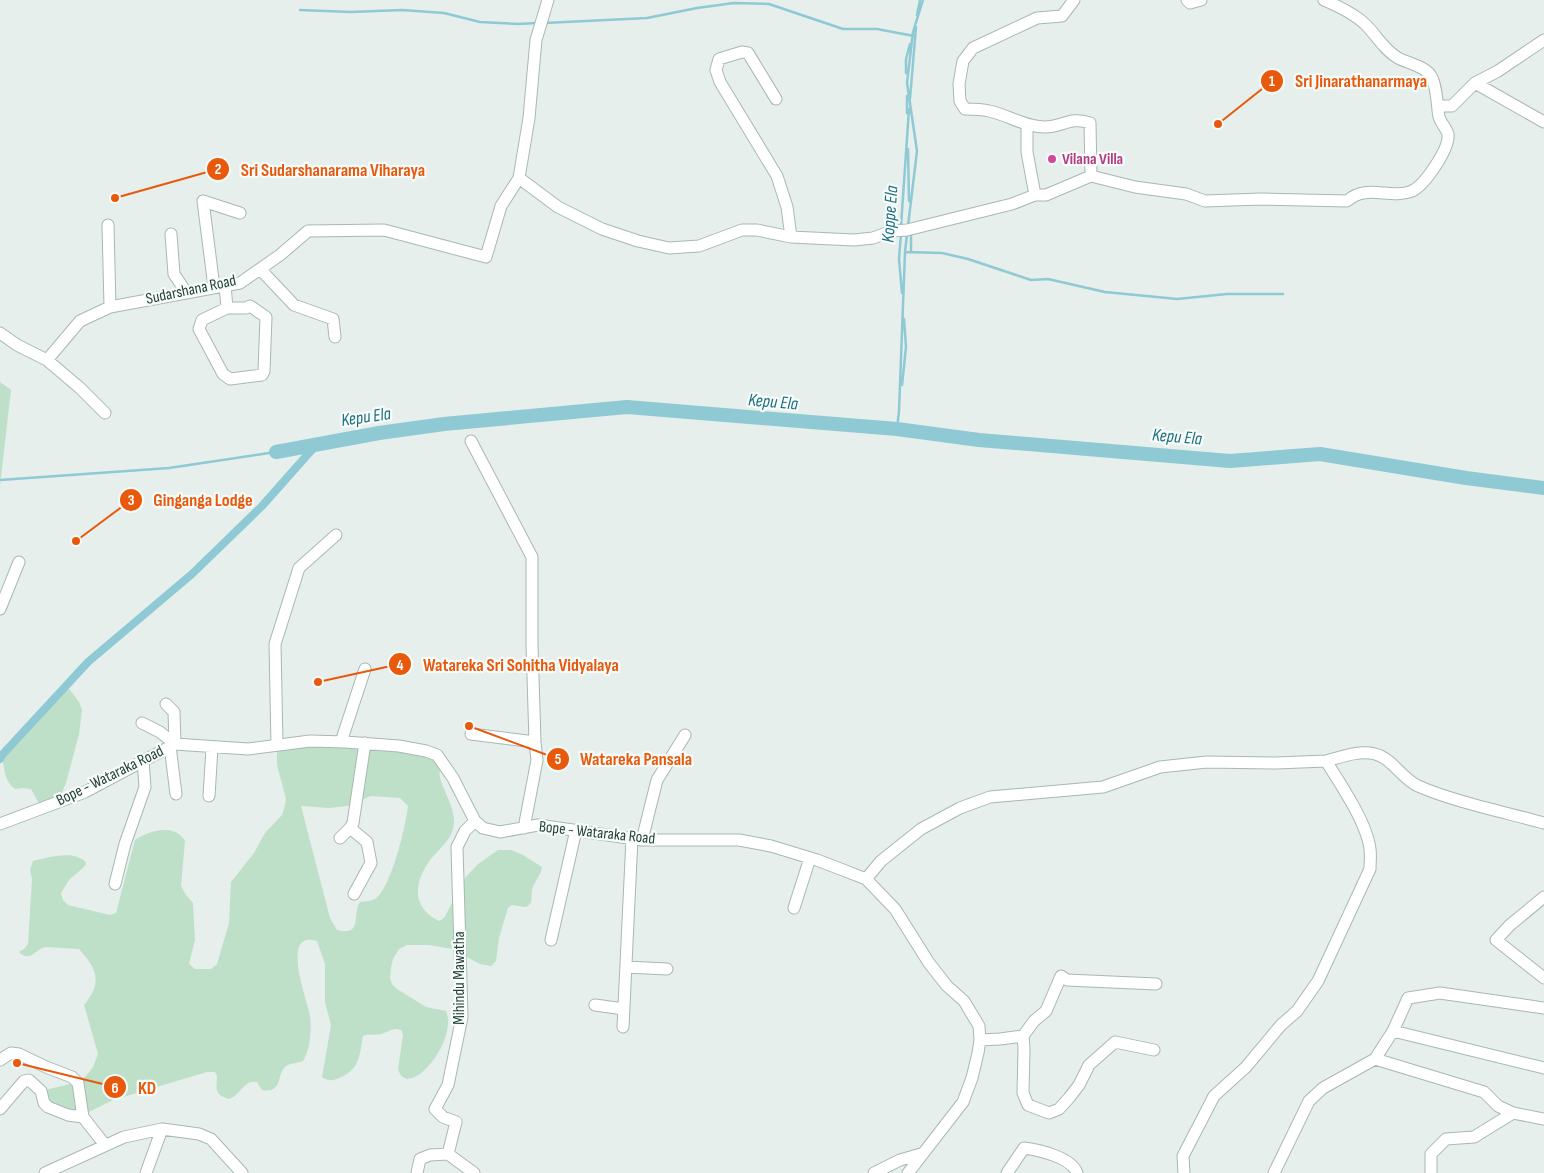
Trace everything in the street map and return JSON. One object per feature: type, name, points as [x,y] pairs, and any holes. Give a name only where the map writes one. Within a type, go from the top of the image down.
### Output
[{"type":"street","points":[[548,0],[536,40],[529,118],[519,178],[558,207],[602,229],[638,241],[669,248],[699,246],[742,230],[757,230],[791,237],[854,240],[873,238],[892,231],[907,230],[1012,204],[1035,196],[1046,195],[1091,176],[1135,187],[1186,194],[1205,201],[1261,199],[1347,201],[1354,194],[1369,191],[1390,194],[1413,191],[1424,181],[1444,150],[1448,135],[1439,117],[1439,106],[1431,76],[1416,64],[1388,51],[1365,24],[1340,7],[1324,0]]},
{"type":"street","points":[[1074,0],[1062,16],[1037,18],[972,48],[963,61],[959,84],[960,100],[965,109],[990,111],[1028,124],[1046,127],[1079,120],[1090,123],[1091,176]]},
{"type":"street","points":[[1187,0],[1190,3],[1201,0]]},
{"type":"street","points":[[1439,106],[1452,106],[1475,83],[1498,71],[1544,40]]},
{"type":"street","points":[[776,99],[746,51],[719,59],[716,70],[720,82],[777,176],[787,207],[791,237]]},
{"type":"street","points":[[1475,83],[1544,122]]},
{"type":"street","points":[[1028,124],[1027,152],[1035,196]]},
{"type":"street","name":"Sudarshana Road","points":[[47,360],[80,321],[110,307],[240,282],[280,255],[308,231],[384,230],[486,257],[501,206],[519,178]]},
{"type":"street","points":[[227,308],[219,286],[204,201],[240,213]]},
{"type":"street","points":[[108,225],[110,307]]},
{"type":"street","points":[[171,234],[174,274],[186,292]]},
{"type":"street","points":[[260,269],[294,305],[333,319],[335,336]]},
{"type":"street","points":[[250,306],[266,317],[264,371],[262,376],[230,379],[223,374],[200,329],[202,320],[227,308],[246,308],[250,306]]},
{"type":"street","points":[[0,333],[17,345],[47,360],[80,388],[105,413]]},
{"type":"street","points":[[470,441],[532,557],[534,742],[537,760],[524,828]]},
{"type":"street","points":[[276,745],[276,644],[299,568],[336,535]]},
{"type":"street","points":[[0,609],[19,562]]},
{"type":"street","points":[[341,742],[365,669]]},
{"type":"street","points":[[166,704],[174,712],[173,745],[176,794]]},
{"type":"street","points":[[142,723],[160,732],[173,745]]},
{"type":"street","points":[[471,734],[534,742]]},
{"type":"street","points":[[623,1027],[637,839],[657,780],[685,735]]},
{"type":"street","name":"Bope - Wataraka Road","points":[[0,824],[85,792],[173,745],[248,749],[310,741],[365,743],[377,746],[398,746],[437,756],[453,778],[474,821],[483,828],[500,832],[538,825],[637,839],[739,840],[771,846],[866,879],[895,909],[929,963],[947,986],[964,1001],[979,1026],[980,1040],[972,1078],[963,1102],[908,1173]]},
{"type":"street","points":[[340,838],[353,823],[365,743]]},
{"type":"street","points":[[209,796],[212,748]]},
{"type":"street","points":[[866,879],[881,861],[921,829],[960,808],[990,797],[1103,787],[1160,767],[1206,762],[1276,763],[1326,761],[1366,752],[1385,758],[1415,785],[1436,793],[1544,823]]},
{"type":"street","points":[[115,884],[125,844],[146,787],[143,760]]},
{"type":"street","points":[[1184,1173],[1183,1156],[1214,1096],[1246,1067],[1281,1025],[1297,1011],[1318,981],[1370,869],[1368,838],[1347,792],[1326,761]]},
{"type":"street","name":"Mihindu Mawatha","points":[[448,1154],[456,1122],[443,1117],[435,1109],[448,1086],[462,1017],[457,847],[465,831],[474,821]]},
{"type":"street","points":[[350,828],[367,842],[371,863],[354,894]]},
{"type":"street","points":[[550,940],[576,830]]},
{"type":"street","points":[[794,908],[810,858]]},
{"type":"street","points":[[1544,897],[1510,925],[1496,940],[1544,978]]},
{"type":"street","points":[[626,968],[667,969]]},
{"type":"street","points":[[980,1040],[1022,1036],[1034,1021],[1046,1011],[1061,976],[1067,980],[1156,984]]},
{"type":"street","points":[[1274,1173],[1309,1101],[1323,1088],[1376,1059],[1393,1031],[1408,998],[1440,992],[1544,1008]]},
{"type":"street","points":[[595,1004],[624,1009]]},
{"type":"street","points":[[1393,1031],[1544,1068]]},
{"type":"street","points":[[1022,1036],[1024,1048],[1023,1093],[1028,1105],[1049,1113],[1058,1109],[1069,1098],[1079,1085],[1089,1065],[1114,1042],[1154,1050]]},
{"type":"street","points":[[0,1060],[10,1054],[18,1054],[72,1076],[78,1083],[83,1117],[105,1145]]},
{"type":"street","points":[[1376,1059],[1484,1092],[1498,1106],[1513,1113],[1544,1119]]},
{"type":"street","points":[[0,1109],[24,1081],[29,1080],[41,1091],[44,1103],[48,1107],[68,1115],[83,1117]]},
{"type":"street","points":[[1431,1173],[1431,1154],[1446,1139],[1474,1137],[1513,1113]]},
{"type":"street","points":[[146,1173],[162,1128]]},
{"type":"street","points":[[45,1173],[124,1137],[162,1128],[199,1134],[211,1139],[242,1173]]},
{"type":"street","points":[[1007,1173],[1024,1148],[1043,1151],[1062,1160],[1076,1170],[1077,1173]]},
{"type":"street","points":[[417,1173],[420,1159],[430,1155],[448,1154],[474,1173]]},
{"type":"street","points":[[874,1173],[900,1160],[921,1154]]},
{"type":"green space","points":[[0,382],[11,390],[0,486]]},
{"type":"green space","points":[[67,686],[79,702],[82,710],[79,734],[66,783],[58,802],[42,809],[31,789],[15,789],[11,786],[5,774],[2,755]]},
{"type":"green space","points":[[310,741],[437,755],[440,766],[440,778],[452,809],[454,823],[449,838],[430,860],[425,869],[418,886],[418,894],[424,909],[439,921],[444,918],[466,877],[478,864],[498,850],[511,850],[542,867],[533,887],[530,904],[525,907],[512,905],[508,908],[499,938],[496,961],[491,966],[480,964],[452,949],[429,945],[407,945],[399,949],[393,959],[390,978],[392,984],[397,989],[426,1007],[446,1011],[448,1023],[445,1037],[431,1064],[412,1078],[403,1077],[398,1069],[403,1035],[402,1031],[394,1029],[379,1035],[363,1036],[357,1062],[350,1071],[333,1080],[322,1077],[331,1025],[325,1002],[325,964],[317,941],[306,940],[300,946],[298,969],[310,1016],[311,1033],[309,1046],[303,1061],[290,1064],[283,1069],[277,1086],[274,1089],[262,1090],[257,1082],[253,1082],[246,1085],[229,1099],[218,1093],[215,1072],[207,1072],[113,1100],[81,1116],[48,1107],[41,1091],[74,1083],[86,1076],[93,1067],[98,1054],[84,1005],[90,997],[96,982],[94,969],[79,949],[45,947],[29,956],[19,952],[28,944],[32,879],[30,870],[33,861],[66,855],[85,861],[84,867],[69,880],[61,893],[63,900],[68,905],[110,915],[116,913],[135,840],[147,833],[162,830],[168,830],[181,835],[185,841],[181,886],[193,903],[195,940],[189,964],[195,969],[211,969],[217,964],[229,923],[231,882],[254,853],[265,833],[282,815],[284,809],[286,799],[277,765],[277,745]],"holes":[[[371,796],[400,798],[408,806],[407,815],[397,856],[387,883],[375,899],[360,902],[354,927],[345,931],[337,930],[330,918],[301,806],[329,808],[347,806]]]},
{"type":"waterway","name":"Koppe Ela","points":[[917,15],[920,0]]},
{"type":"waterway","name":"Koppe Ela","points":[[908,226],[917,151],[907,83],[913,32],[923,0]]},
{"type":"waterway","points":[[545,23],[647,18],[734,3],[769,4],[843,29],[877,29],[914,36]]},
{"type":"waterway","points":[[300,10],[351,12],[402,10],[444,13],[480,22],[537,23]]},
{"type":"waterway","name":"Koppe Ela","points":[[910,99],[916,27]]},
{"type":"waterway","points":[[906,73],[906,59],[910,44]]},
{"type":"waterway","name":"Koppe Ela","points":[[907,96],[907,113]]},
{"type":"waterway","name":"Koppe Ela","points":[[901,226],[909,109]]},
{"type":"waterway","name":"Koppe Ela","points":[[908,149],[909,201]]},
{"type":"waterway","name":"Koppe Ela","points":[[901,234],[899,259],[902,293]]},
{"type":"waterway","name":"Koppe Ela","points":[[897,429],[907,234]]},
{"type":"waterway","points":[[911,234],[911,252]]},
{"type":"waterway","points":[[905,252],[942,253],[968,259],[1031,280],[1048,279],[1105,292],[1177,299],[1227,294],[1283,294]]},
{"type":"waterway","name":"Koppe Ela","points":[[902,385],[906,347],[904,319]]},
{"type":"waterway","name":"Kepu Ela","points":[[276,452],[379,433],[444,424],[627,407],[897,429],[979,440],[1230,461],[1320,454],[1466,478],[1544,488]]},
{"type":"waterway","points":[[0,759],[88,662],[192,574],[262,506],[317,444]]},
{"type":"waterway","name":"Kepu Ela","points":[[0,480],[169,468],[276,452]]},
{"type":"place","name":"Sri Jinarathanarmaya","points":[[1218,124]]},
{"type":"place","name":"Vilana Villa","points":[[1052,159]]},
{"type":"place","name":"Sri Sudarshanarama Viharaya","points":[[115,198]]},
{"type":"place","name":"Ginganga Lodge","points":[[76,541]]},
{"type":"place","name":"Watareka Sri Sohitha Vidyalaya","points":[[318,682]]},
{"type":"place","name":"Watareka Pansala","points":[[469,726]]},
{"type":"place","name":"KD","points":[[17,1063]]}]
